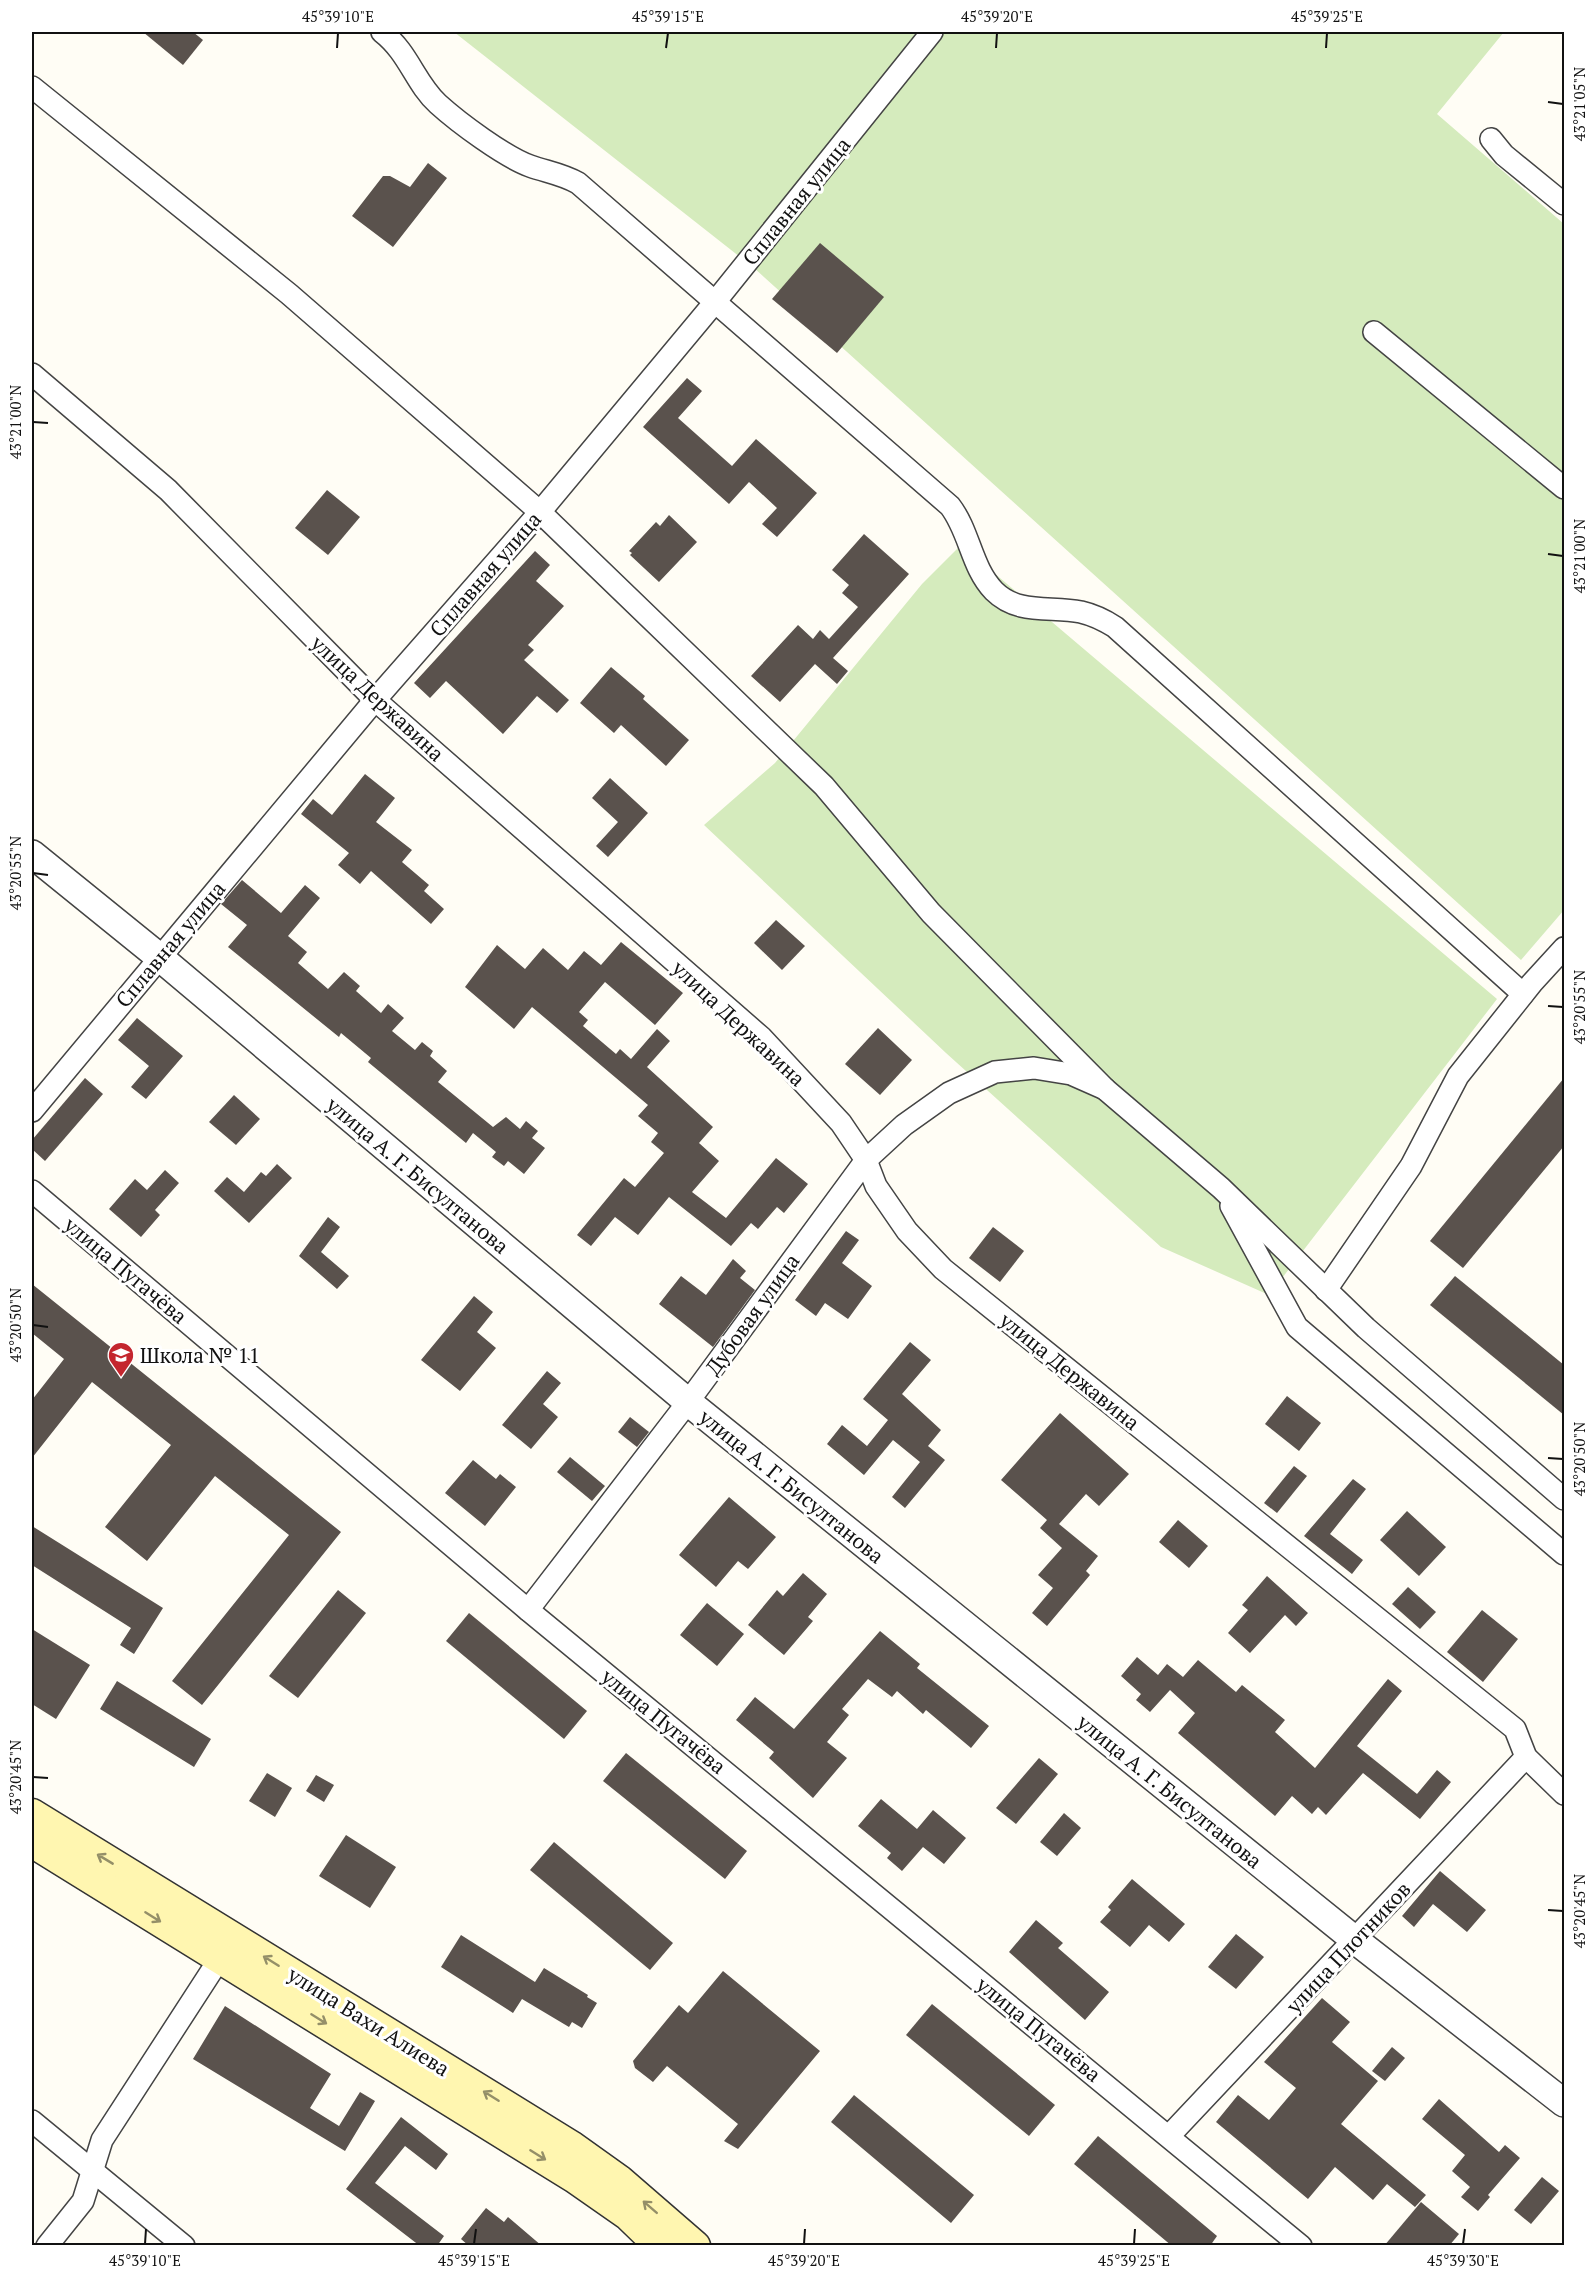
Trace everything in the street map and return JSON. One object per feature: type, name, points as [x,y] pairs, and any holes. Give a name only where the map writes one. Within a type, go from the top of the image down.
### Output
[{"type":"main road","name":"улица Вахи Алиева","points":[[32,1814],[572,2146],[620,2181],[695,2246]]},
{"type":"main road","name":"улица Вахи Алиева","points":[[32,1842],[575,2178],[628,2215],[660,2246]]},
{"type":"street","points":[[382,32],[407,58],[437,104],[507,154],[531,166],[561,173],[578,183],[950,506],[964,526],[982,575],[1008,603],[1019,607],[1080,612],[1098,616],[1115,627],[1523,994]]},
{"type":"street","name":"Сплавная улица","points":[[32,1111],[158,956],[375,700],[540,512],[715,302],[932,32]]},
{"type":"street","points":[[32,87],[289,294],[540,512],[824,786],[931,913],[1105,1089],[1221,1188],[1366,1328],[1564,1499]]},
{"type":"street","points":[[1491,139],[1504,155],[1564,204]]},
{"type":"street","points":[[1374,332],[1564,488]]},
{"type":"street","name":"улица Державина","points":[[32,374],[168,490],[375,700],[760,1037],[841,1123],[866,1160],[876,1186],[907,1231],[944,1269],[1515,1729],[1526,1757],[1564,1794]]},
{"type":"street","name":"улица А. Г. Бисултанова","points":[[32,854],[158,956],[688,1402],[1355,1940],[1564,2103]]},
{"type":"street","points":[[1326,1290],[1411,1166],[1458,1076],[1523,994],[1564,948]]},
{"type":"street","name":"Дубовая улица","points":[[528,1610],[688,1402],[866,1160],[904,1125],[949,1093],[995,1072],[1034,1068],[1071,1074],[1105,1089]]},
{"type":"street","points":[[1221,1188],[1297,1327],[1564,1554]]},
{"type":"street","name":"улица Пугачёва","points":[[32,1191],[528,1610],[1301,2246]]},
{"type":"street","name":"улица Плотников","points":[[1169,2136],[1526,1757]]},
{"type":"street","points":[[47,2246],[83,2201],[102,2140],[220,1958]]},
{"type":"street","points":[[32,2121],[92,2168],[184,2246]]},
{"type":"green space","points":[[454,32],[1504,32],[1437,114],[1564,224],[1564,910],[1521,960],[754,268]]},
{"type":"green space","points":[[961,545],[1497,999],[1269,1295],[1161,1247],[946,1053],[704,825],[775,763],[922,584]]},
{"type":"building","points":[[143,32],[193,32],[203,40],[183,65]]},
{"type":"building","points":[[428,163],[447,178],[393,247],[352,216],[383,176],[390,176],[410,187]]},
{"type":"building","points":[[820,243],[884,297],[837,353],[772,299]]},
{"type":"building","points":[[687,378],[702,391],[678,418],[732,466],[756,439],[817,493],[777,537],[762,524],[777,508],[749,482],[729,504],[643,427]]},
{"type":"building","points":[[327,490],[360,517],[328,555],[295,528]]},
{"type":"building","points":[[669,515],[697,542],[659,582],[630,555],[632,553],[629,551],[656,522],[660,526]]},
{"type":"building","points":[[864,534],[909,574],[833,658],[848,671],[837,684],[815,664],[780,702],[751,676],[798,625],[813,639],[820,630],[829,639],[858,607],[842,593],[849,585],[832,570]]},
{"type":"building","points":[[535,551],[550,565],[536,581],[564,606],[528,645],[534,650],[524,660],[569,700],[557,713],[537,696],[503,734],[446,681],[430,698],[414,683]]},
{"type":"building","points":[[611,667],[645,696],[643,699],[689,740],[666,766],[621,725],[614,733],[580,703]]},
{"type":"building","points":[[365,774],[395,798],[376,822],[412,850],[402,862],[429,885],[424,891],[444,909],[431,924],[371,871],[360,884],[338,865],[349,853],[301,814],[313,799],[332,815]]},
{"type":"building","points":[[610,778],[648,813],[608,857],[596,846],[618,822],[592,798]]},
{"type":"building","points":[[242,880],[281,913],[305,885],[320,898],[288,936],[307,952],[298,963],[328,989],[344,972],[360,986],[356,991],[381,1013],[388,1004],[404,1018],[392,1031],[415,1050],[422,1042],[433,1051],[430,1056],[447,1071],[438,1082],[493,1127],[506,1117],[520,1129],[526,1121],[538,1131],[532,1138],[545,1148],[524,1174],[508,1161],[504,1166],[492,1157],[496,1152],[473,1133],[466,1143],[368,1062],[371,1058],[341,1033],[339,1037],[228,947],[247,925],[221,904]]},
{"type":"building","points":[[776,920],[805,946],[782,970],[754,943]]},
{"type":"building","points":[[621,942],[683,993],[655,1025],[605,982],[579,1012],[588,1020],[583,1026],[616,1054],[620,1049],[631,1059],[657,1029],[670,1041],[647,1067],[713,1127],[699,1143],[719,1161],[692,1192],[726,1218],[776,1158],[808,1184],[784,1213],[777,1207],[758,1229],[751,1223],[731,1246],[669,1197],[638,1235],[615,1217],[591,1246],[577,1235],[624,1178],[635,1187],[664,1153],[651,1142],[658,1133],[638,1116],[648,1105],[532,1007],[514,1029],[465,987],[497,945],[525,969],[543,948],[568,970],[584,951],[601,965]]},
{"type":"building","points":[[137,1018],[183,1056],[146,1099],[131,1087],[149,1066],[118,1040]]},
{"type":"building","points":[[878,1028],[912,1060],[880,1095],[845,1064]]},
{"type":"building","points":[[85,1078],[103,1094],[45,1161],[32,1149],[32,1140]]},
{"type":"building","points":[[1564,1078],[1564,1146],[1463,1268],[1430,1241]]},
{"type":"building","points":[[234,1095],[260,1119],[236,1145],[209,1122]]},
{"type":"building","points":[[277,1164],[292,1178],[249,1223],[214,1191],[227,1177],[244,1192],[261,1172],[266,1176]]},
{"type":"building","points":[[165,1170],[179,1183],[155,1210],[160,1215],[141,1237],[109,1209],[135,1179],[147,1190]]},
{"type":"building","points":[[328,1217],[340,1227],[321,1252],[349,1276],[337,1289],[299,1256]]},
{"type":"building","points":[[993,1227],[1024,1251],[1000,1282],[969,1258]]},
{"type":"building","points":[[846,1231],[859,1240],[842,1263],[872,1286],[848,1319],[825,1303],[816,1316],[795,1300]]},
{"type":"building","points":[[733,1259],[746,1271],[740,1278],[755,1290],[713,1347],[659,1304],[681,1276],[706,1295]]},
{"type":"building","points":[[1455,1276],[1564,1365],[1564,1415],[1430,1305]]},
{"type":"building","points":[[32,1284],[341,1532],[202,1705],[172,1681],[289,1535],[215,1476],[147,1561],[105,1527],[171,1445],[92,1382],[32,1458],[32,1400],[64,1359],[32,1333]]},
{"type":"building","points":[[474,1296],[493,1312],[477,1332],[496,1348],[460,1391],[421,1360]]},
{"type":"building","points":[[910,1342],[931,1360],[902,1394],[941,1430],[928,1446],[945,1460],[905,1508],[892,1497],[920,1462],[893,1440],[864,1475],[827,1444],[842,1425],[867,1446],[888,1420],[863,1399]]},
{"type":"building","points":[[547,1371],[561,1383],[543,1404],[558,1417],[531,1449],[502,1425]]},
{"type":"building","points":[[1287,1396],[1321,1423],[1299,1451],[1265,1424]]},
{"type":"building","points":[[1060,1413],[1129,1474],[1099,1506],[1086,1494],[1059,1524],[1098,1556],[1086,1571],[1090,1575],[1047,1626],[1032,1613],[1053,1588],[1038,1575],[1062,1548],[1040,1528],[1047,1520],[1001,1480]]},
{"type":"building","points":[[630,1417],[649,1432],[637,1447],[618,1432]]},
{"type":"building","points":[[570,1457],[605,1486],[592,1501],[557,1472]]},
{"type":"building","points":[[473,1460],[496,1479],[500,1474],[516,1487],[485,1526],[445,1493]]},
{"type":"building","points":[[1294,1466],[1307,1476],[1277,1513],[1264,1503]]},
{"type":"building","points":[[1353,1479],[1366,1489],[1330,1534],[1363,1560],[1352,1574],[1304,1536]]},
{"type":"building","points":[[729,1497],[776,1537],[748,1569],[738,1561],[716,1587],[679,1555]]},
{"type":"building","points":[[1407,1511],[1446,1547],[1419,1576],[1380,1540]]},
{"type":"building","points":[[1178,1520],[1208,1546],[1189,1568],[1159,1542]]},
{"type":"building","points":[[32,1526],[163,1608],[134,1654],[120,1645],[131,1628],[32,1565]]},
{"type":"building","points":[[803,1573],[827,1594],[808,1617],[813,1621],[784,1655],[748,1625],[777,1590],[783,1596]]},
{"type":"building","points":[[1267,1576],[1308,1613],[1296,1626],[1285,1615],[1250,1653],[1228,1633],[1248,1610],[1242,1605]]},
{"type":"building","points":[[1408,1587],[1436,1612],[1420,1629],[1392,1604]]},
{"type":"building","points":[[338,1590],[366,1613],[298,1698],[269,1676]]},
{"type":"building","points":[[707,1603],[744,1634],[717,1666],[680,1635]]},
{"type":"building","points":[[1482,1610],[1518,1639],[1483,1682],[1447,1652]]},
{"type":"building","points":[[469,1613],[587,1711],[564,1739],[446,1641]]},
{"type":"building","points":[[32,1629],[90,1665],[56,1719],[32,1704]]},
{"type":"building","points":[[880,1631],[920,1664],[917,1668],[989,1726],[971,1748],[926,1710],[923,1714],[897,1691],[892,1697],[868,1679],[842,1709],[849,1715],[827,1742],[847,1758],[813,1798],[769,1758],[774,1752],[736,1720],[755,1697],[794,1729]]},
{"type":"building","points":[[1137,1657],[1158,1675],[1167,1664],[1183,1677],[1198,1660],[1236,1692],[1242,1685],[1285,1720],[1275,1732],[1315,1768],[1388,1679],[1402,1691],[1357,1746],[1417,1794],[1437,1770],[1451,1782],[1420,1819],[1363,1773],[1326,1815],[1318,1807],[1312,1814],[1292,1796],[1275,1816],[1178,1733],[1195,1713],[1170,1690],[1150,1712],[1136,1700],[1141,1694],[1121,1676]]},
{"type":"building","points":[[117,1681],[211,1739],[194,1767],[100,1709]]},
{"type":"building","points":[[626,1753],[747,1851],[725,1879],[603,1781]]},
{"type":"building","points":[[1039,1758],[1058,1774],[1016,1824],[996,1808]]},
{"type":"building","points":[[267,1773],[292,1788],[275,1817],[249,1801]]},
{"type":"building","points":[[316,1775],[334,1785],[324,1802],[306,1791]]},
{"type":"building","points":[[881,1799],[917,1829],[933,1810],[966,1838],[944,1864],[923,1847],[902,1871],[887,1858],[891,1853],[858,1826]]},
{"type":"building","points":[[1064,1813],[1081,1828],[1057,1856],[1040,1842]]},
{"type":"building","points":[[346,1835],[396,1867],[370,1908],[319,1876]]},
{"type":"building","points":[[554,1842],[673,1943],[650,1970],[530,1870]]},
{"type":"building","points":[[1440,1871],[1486,1910],[1467,1932],[1433,1904],[1414,1927],[1402,1916]]},
{"type":"building","points":[[1132,1879],[1185,1924],[1169,1942],[1149,1925],[1130,1947],[1100,1922],[1111,1910],[1108,1907]]},
{"type":"building","points":[[1036,1920],[1063,1943],[1058,1948],[1109,1992],[1085,2020],[1009,1952]]},
{"type":"building","points":[[1236,1934],[1264,1957],[1236,1989],[1208,1967]]},
{"type":"building","points":[[461,1935],[535,1982],[544,1968],[588,1995],[587,1997],[597,2003],[582,2028],[572,2022],[569,2027],[522,1999],[513,2013],[441,1967]]},
{"type":"building","points":[[723,1971],[820,2051],[738,2149],[724,2141],[738,2124],[667,2066],[653,2082],[635,2068],[633,2061],[679,2005],[688,2013]]},
{"type":"building","points":[[1322,1998],[1350,2022],[1332,2042],[1378,2081],[1341,2124],[1426,2195],[1415,2207],[1387,2184],[1373,2200],[1335,2167],[1308,2199],[1216,2122],[1238,2095],[1269,2120],[1296,2088],[1264,2062]]},
{"type":"building","points":[[932,2004],[1055,2105],[1029,2136],[906,2035]]},
{"type":"building","points":[[225,2006],[331,2074],[310,2108],[339,2126],[360,2092],[375,2101],[345,2151],[193,2059]]},
{"type":"building","points":[[1392,2047],[1405,2058],[1385,2081],[1372,2071]]},
{"type":"building","points":[[854,2095],[974,2195],[951,2223],[831,2122]]},
{"type":"building","points":[[1439,2099],[1499,2152],[1505,2145],[1520,2158],[1488,2195],[1490,2197],[1478,2211],[1461,2197],[1470,2187],[1452,2171],[1465,2155],[1422,2119]]},
{"type":"building","points":[[401,2117],[448,2154],[436,2170],[405,2146],[375,2183],[444,2236],[437,2246],[420,2246],[346,2189]]},
{"type":"building","points":[[1098,2136],[1217,2236],[1210,2246],[1172,2246],[1074,2164]]},
{"type":"building","points":[[1542,2177],[1559,2191],[1531,2224],[1514,2210]]},
{"type":"building","points":[[1421,2202],[1459,2234],[1449,2246],[1384,2246]]},
{"type":"building","points":[[486,2208],[504,2222],[508,2217],[542,2246],[469,2246],[461,2239]]},
{"type":"place","name":"Школа № 11","points":[[121,1378]]}]
